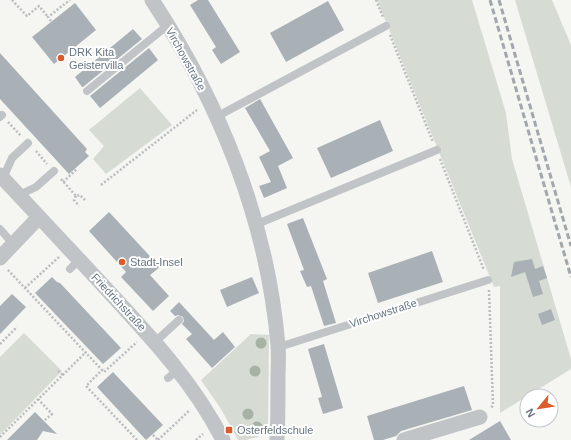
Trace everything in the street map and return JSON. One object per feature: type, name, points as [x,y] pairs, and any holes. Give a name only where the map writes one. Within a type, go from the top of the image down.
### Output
[{"type":"street","name":"Virchowstraße","points":[[153,0],[216,117],[238,169],[257,224],[271,284],[279,347],[277,440]]},
{"type":"street","name":"Friedrichstraße","points":[[1,176],[39,217],[74,265],[155,342],[173,374],[201,401],[223,440]]},
{"type":"street","points":[[2,262],[13,244],[39,217]]},
{"type":"street","points":[[404,440],[480,417]]},
{"type":"lane","points":[[87,91],[168,26]]},
{"type":"lane","points":[[216,117],[386,26]]},
{"type":"lane","points":[[1,176],[12,158],[28,143]]},
{"type":"lane","points":[[257,224],[437,150]]},
{"type":"lane","points":[[19,195],[36,187],[54,171]]},
{"type":"lane","points":[[0,229],[13,244]]},
{"type":"lane","name":"Virchowstraße","points":[[279,347],[488,280]]},
{"type":"lane","points":[[155,342],[179,320]]},
{"type":"path","points":[[12,0],[27,16],[39,6],[51,21]]},
{"type":"path","points":[[48,17],[70,0]]},
{"type":"path","points":[[376,0],[488,280],[493,405],[480,417]]},
{"type":"path","points":[[101,185],[209,102]]},
{"type":"path","points":[[1,116],[28,143],[76,196],[80,195],[85,200]]},
{"type":"path","points":[[63,182],[77,169]]},
{"type":"path","points":[[76,196],[74,200],[79,206]]},
{"type":"path","points":[[25,288],[60,256]]},
{"type":"path","points":[[2,262],[102,370]]},
{"type":"path","points":[[0,344],[17,327]]},
{"type":"path","points":[[136,440],[86,386],[102,370],[104,372],[138,340]]},
{"type":"path","points":[[0,437],[86,352]]},
{"type":"path","points":[[58,371],[63,375]]},
{"type":"path","points":[[38,399],[52,414],[45,420]]},
{"type":"path","points":[[154,435],[158,440],[192,409]]},
{"type":"path","points":[[196,440],[206,431]]},
{"type":"shaded area","points":[[377,0],[472,0],[506,113],[512,159],[571,359],[571,369],[540,388],[519,388],[519,401],[500,413],[500,286],[494,287]]},
{"type":"shaded area","points":[[515,0],[552,0],[571,45],[571,187]]},
{"type":"shaded area","points":[[140,88],[172,125],[106,174],[93,159],[104,146],[89,130]]},
{"type":"shaded area","points":[[24,333],[62,371],[0,435],[0,357]]},
{"type":"shaded area","points":[[251,334],[269,335],[268,434],[246,440],[238,440],[221,409],[201,380]]},
{"type":"building","points":[[198,0],[208,0],[240,52],[221,64],[212,50],[216,47],[190,5]]},
{"type":"building","points":[[328,1],[344,30],[286,62],[270,33]]},
{"type":"building","points":[[75,3],[96,30],[54,64],[32,37]]},
{"type":"building","points":[[133,29],[142,39],[82,87],[75,77]]},
{"type":"building","points":[[149,48],[158,60],[100,108],[90,96]]},
{"type":"building","points":[[0,53],[87,149],[85,152],[89,156],[69,174],[0,99]]},
{"type":"building","points":[[260,99],[293,158],[278,166],[287,188],[264,198],[259,186],[271,182],[259,157],[270,151],[245,108]]},
{"type":"building","points":[[380,120],[393,151],[331,178],[317,148]]},
{"type":"building","points":[[109,212],[160,267],[150,275],[169,296],[153,311],[121,277],[126,272],[89,231]]},
{"type":"building","points":[[303,218],[327,279],[323,281],[336,323],[324,326],[311,286],[307,287],[300,271],[304,270],[287,224]]},
{"type":"building","points":[[432,251],[443,282],[378,303],[368,273]]},
{"type":"building","points":[[532,259],[535,269],[543,266],[547,278],[539,281],[543,294],[533,297],[525,272],[511,277],[514,262]]},
{"type":"building","points":[[52,277],[60,283],[121,348],[103,364],[35,293]]},
{"type":"building","points":[[252,277],[259,293],[227,307],[220,290]]},
{"type":"building","points":[[12,294],[26,307],[0,334],[0,306]]},
{"type":"building","points":[[179,302],[214,340],[223,332],[235,347],[212,368],[186,339],[192,334],[182,324],[184,321],[183,317],[178,315],[175,316],[170,311]]},
{"type":"building","points":[[551,309],[555,320],[542,325],[538,314]]},
{"type":"building","points":[[324,344],[343,408],[323,414],[318,398],[322,397],[308,349]]},
{"type":"building","points":[[113,372],[163,425],[146,440],[97,387]]},
{"type":"building","points":[[464,386],[472,410],[401,431],[396,436],[383,440],[374,440],[367,416]]},
{"type":"building","points":[[35,412],[57,434],[43,431],[37,440],[7,440]]},
{"type":"building","points":[[500,421],[511,440],[469,440]]},
{"type":"railway","points":[[490,0],[571,277]]},
{"type":"railway","points":[[499,0],[571,246]]},
{"type":"place","name":"DRK Kita Geistervilla","points":[[61,58]]},
{"type":"place","name":"Stadt-Insel","points":[[122,262]]},
{"type":"place","name":"Osterfeldschule","points":[[229,430]]}]
